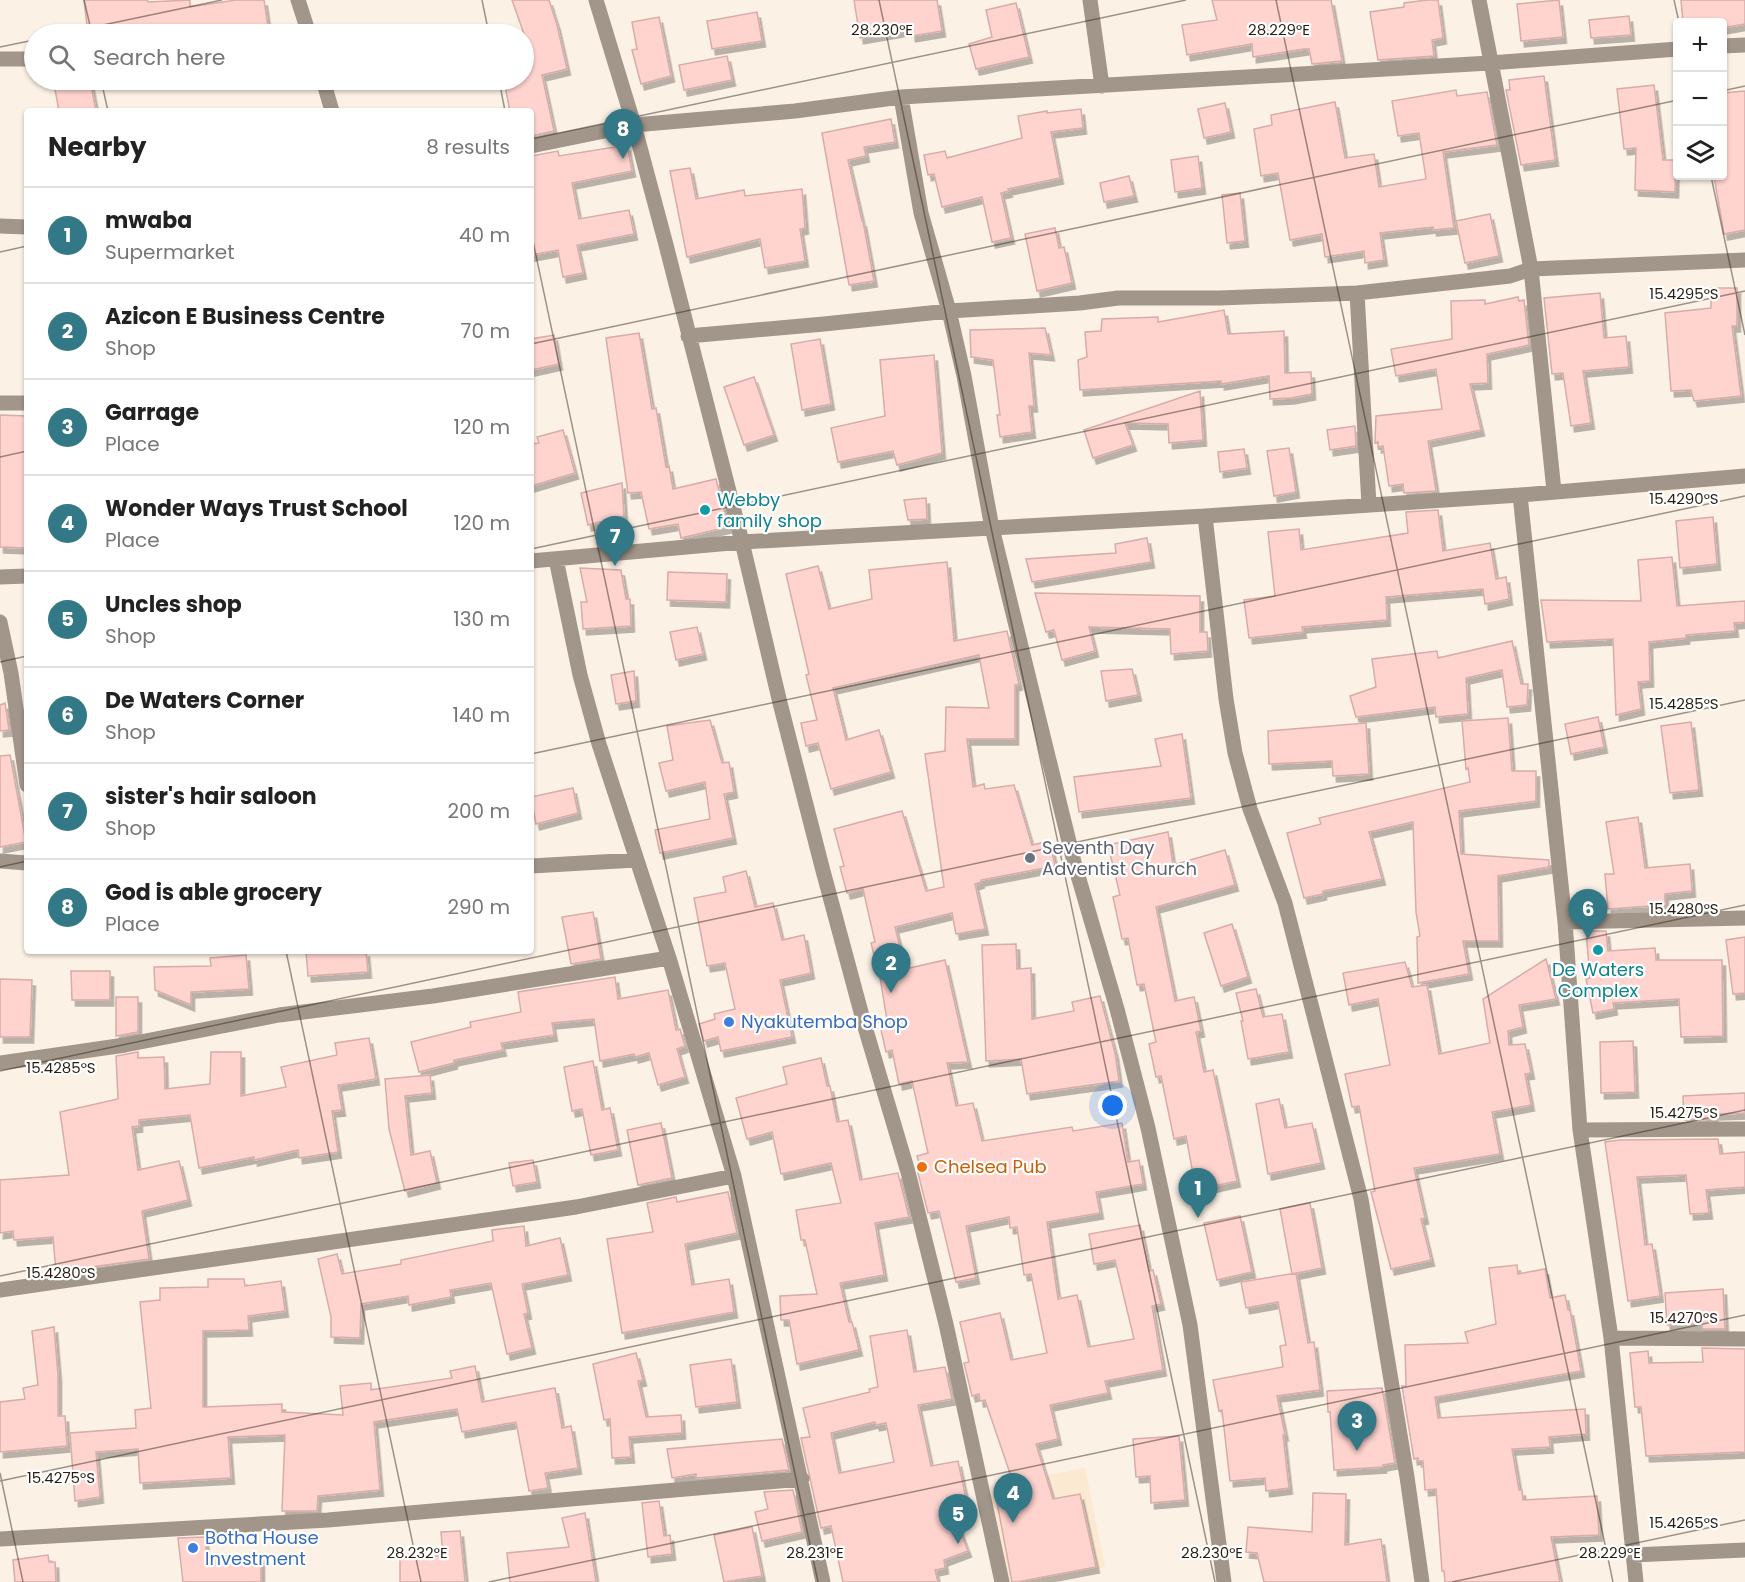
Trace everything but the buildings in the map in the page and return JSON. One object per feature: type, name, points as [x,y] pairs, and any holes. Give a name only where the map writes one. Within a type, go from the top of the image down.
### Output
[{"type":"street","points":[[298,0],[306,24]]},
{"type":"street","points":[[596,0],[634,125],[742,542],[822,867],[865,1027],[908,1172],[943,1313],[1002,1582]]},
{"type":"street","points":[[1090,0],[1102,86]]},
{"type":"street","points":[[1479,0],[1531,269],[1554,491]]},
{"type":"street","points":[[1727,46],[1745,45]]},
{"type":"street","points":[[534,145],[634,125],[795,111],[901,97],[1490,63],[1673,49]]},
{"type":"street","points":[[0,59],[24,59]]},
{"type":"street","points":[[326,90],[332,108]]},
{"type":"street","points":[[901,97],[921,213],[949,310],[964,376],[992,528],[1074,862],[1117,1009],[1148,1128],[1190,1325],[1224,1582]]},
{"type":"street","points":[[0,226],[24,227]]},
{"type":"street","points":[[688,336],[949,310],[1080,303],[1118,298],[1220,298],[1357,293],[1510,276],[1531,269],[1745,260]]},
{"type":"street","points":[[1357,293],[1369,505]]},
{"type":"street","points":[[0,403],[24,403]]},
{"type":"street","points":[[534,561],[742,542],[1205,516],[1520,495],[1745,476]]},
{"type":"street","points":[[1520,495],[1565,922],[1580,1130],[1611,1338],[1636,1582]]},
{"type":"street","points":[[1205,516],[1226,699],[1235,753],[1250,809],[1285,903],[1361,1199],[1422,1582]]},
{"type":"street","points":[[556,559],[580,675],[602,754],[669,958],[734,1176],[824,1582]]},
{"type":"street","points":[[0,577],[24,576]]},
{"type":"street","points":[[0,622],[11,673],[24,764]]},
{"type":"street","points":[[534,866],[636,860]]},
{"type":"street","points":[[0,861],[24,863]]},
{"type":"street","points":[[1565,922],[1745,918]]},
{"type":"street","points":[[0,1063],[126,1045],[279,1015],[433,996],[669,958]]},
{"type":"street","points":[[1580,1130],[1745,1129]]},
{"type":"street","points":[[0,1290],[576,1207],[734,1176]]},
{"type":"street","points":[[1611,1338],[1745,1339]]},
{"type":"street","points":[[0,1539],[328,1520],[802,1479]]},
{"type":"street","points":[[1633,1555],[1745,1551]]},
{"type":"shaded area","points":[[1085,1468],[1105,1567],[1030,1582],[1006,1582],[987,1487]]},
{"type":"place","name":"God is able grocery","points":[[623,159]]},
{"type":"place","name":"Webby family shop","points":[[705,510]]},
{"type":"place","name":"sister's hair saloon","points":[[615,566]]},
{"type":"place","name":"Seventh Day Adventist Church","points":[[1030,858]]},
{"type":"place","name":"De Waters Corner","points":[[1588,939]]},
{"type":"place","name":"De Waters Complex","points":[[1598,950]]},
{"type":"place","name":"Azicon E Business Centre","points":[[891,993]]},
{"type":"place","name":"Nyakutemba Shop","points":[[729,1022]]},
{"type":"place","name":"Chelsea Pub","points":[[922,1167]]},
{"type":"place","name":"mwaba","points":[[1198,1218]]},
{"type":"place","name":"Garrage","points":[[1357,1451]]},
{"type":"place","name":"Wonder Ways Trust School","points":[[1013,1523]]},
{"type":"place","name":"Uncles shop","points":[[958,1544]]},
{"type":"place","name":"Botha House Investment","points":[[193,1548]]}]
